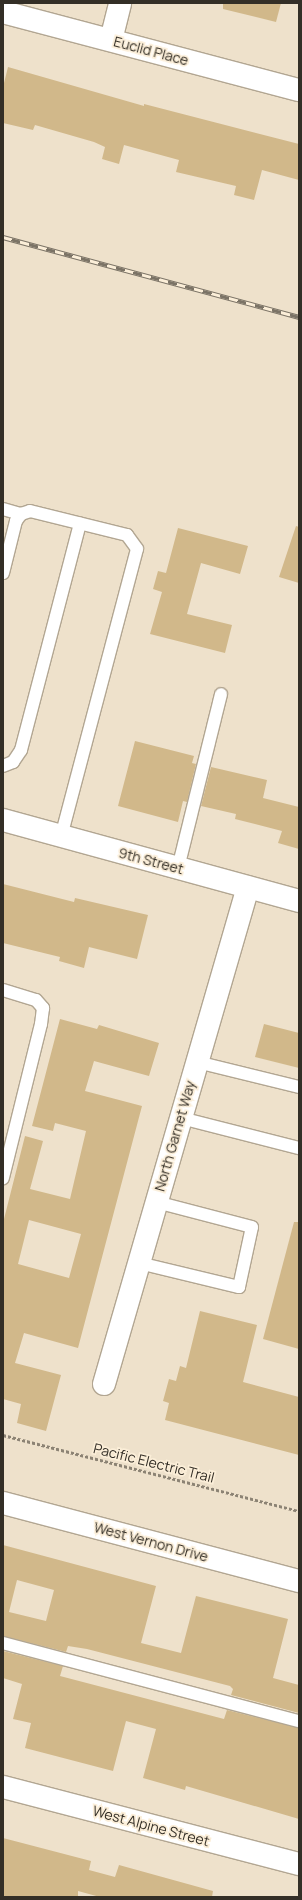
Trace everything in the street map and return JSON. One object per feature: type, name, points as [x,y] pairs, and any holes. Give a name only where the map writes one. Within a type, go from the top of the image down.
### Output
[{"type":"street","points":[[111,40],[120,3]]},
{"type":"street","name":"Euclid Place","points":[[3,12],[299,90]]},
{"type":"street","name":"9th Street","points":[[3,820],[299,901]]},
{"type":"street","name":"North Garnet Way","points":[[104,1384],[248,887]]},
{"type":"street","name":"West Vernon Drive","points":[[3,1503],[299,1582]]},
{"type":"street","name":"West Alpine Street","points":[[3,1787],[299,1864]]},
{"type":"lane","points":[[3,509],[21,514],[30,511],[127,535],[137,549],[61,836]]},
{"type":"lane","points":[[3,573],[16,521],[21,514]]},
{"type":"lane","points":[[3,766],[13,762],[21,750],[80,524]]},
{"type":"lane","points":[[178,868],[221,694]]},
{"type":"lane","points":[[3,990],[36,1000],[43,1008],[41,1024],[3,1178]]},
{"type":"lane","points":[[197,1062],[299,1087]]},
{"type":"lane","points":[[181,1118],[299,1148]]},
{"type":"lane","points":[[139,1263],[239,1286],[252,1227],[156,1202]]},
{"type":"lane","points":[[3,1643],[299,1721]]},
{"type":"path","name":"Pacific Electric Trail","points":[[3,1435],[299,1511]]},
{"type":"building","points":[[223,3],[281,3],[276,22],[223,9]]},
{"type":"building","points":[[8,67],[144,106],[144,104],[299,144],[299,180],[262,170],[254,200],[234,195],[236,186],[176,172],[179,160],[124,145],[119,164],[102,159],[105,147],[94,142],[35,125],[33,130],[3,123],[3,87]]},
{"type":"building","points":[[296,526],[299,527],[299,583],[279,577]]},
{"type":"building","points":[[178,528],[248,546],[240,574],[201,563],[187,614],[232,625],[225,653],[150,634],[162,592],[153,589],[158,571],[166,573]]},
{"type":"building","points":[[135,741],[194,756],[192,763],[196,764],[187,802],[183,801],[178,822],[118,806]]},
{"type":"building","points":[[211,767],[267,780],[263,798],[299,807],[299,849],[278,843],[282,831],[235,819],[236,814],[201,806]]},
{"type":"building","points":[[3,884],[74,902],[75,898],[148,915],[137,959],[89,947],[84,968],[59,961],[60,957],[3,943]]},
{"type":"building","points":[[60,1019],[97,1029],[99,1025],[159,1043],[149,1076],[94,1061],[85,1091],[142,1106],[78,1348],[24,1333],[15,1363],[61,1375],[46,1431],[17,1423],[21,1404],[3,1399],[3,1223],[25,1136],[43,1141],[30,1189],[70,1199],[86,1131],[55,1123],[53,1131],[32,1126]],"holes":[[[29,1220],[81,1234],[69,1278],[18,1264]]]},
{"type":"building","points":[[264,1024],[299,1033],[299,1068],[255,1057]]},
{"type":"building","points":[[294,1222],[299,1222],[299,1349],[263,1339]]},
{"type":"building","points":[[200,1311],[257,1325],[243,1382],[299,1397],[299,1455],[165,1420],[169,1403],[163,1401],[169,1379],[176,1381],[180,1366],[186,1368]]},
{"type":"building","points":[[3,1545],[156,1586],[141,1643],[181,1653],[196,1596],[288,1619],[273,1678],[299,1685],[299,1713],[231,1695],[233,1689],[230,1686],[87,1649],[68,1646],[66,1652],[3,1636]],"holes":[[[17,1580],[54,1590],[46,1621],[9,1612]]]},
{"type":"building","points":[[3,1651],[63,1666],[60,1676],[224,1719],[227,1710],[299,1728],[299,1819],[186,1786],[185,1790],[143,1778],[156,1729],[126,1721],[113,1771],[25,1748],[31,1723],[13,1719],[22,1684],[3,1678]]},
{"type":"building","points":[[3,1838],[91,1861],[89,1870],[115,1877],[119,1865],[213,1891],[212,1897],[100,1897],[78,1891],[78,1897],[3,1897]]},
{"type":"railway","points":[[3,237],[299,317]]}]
